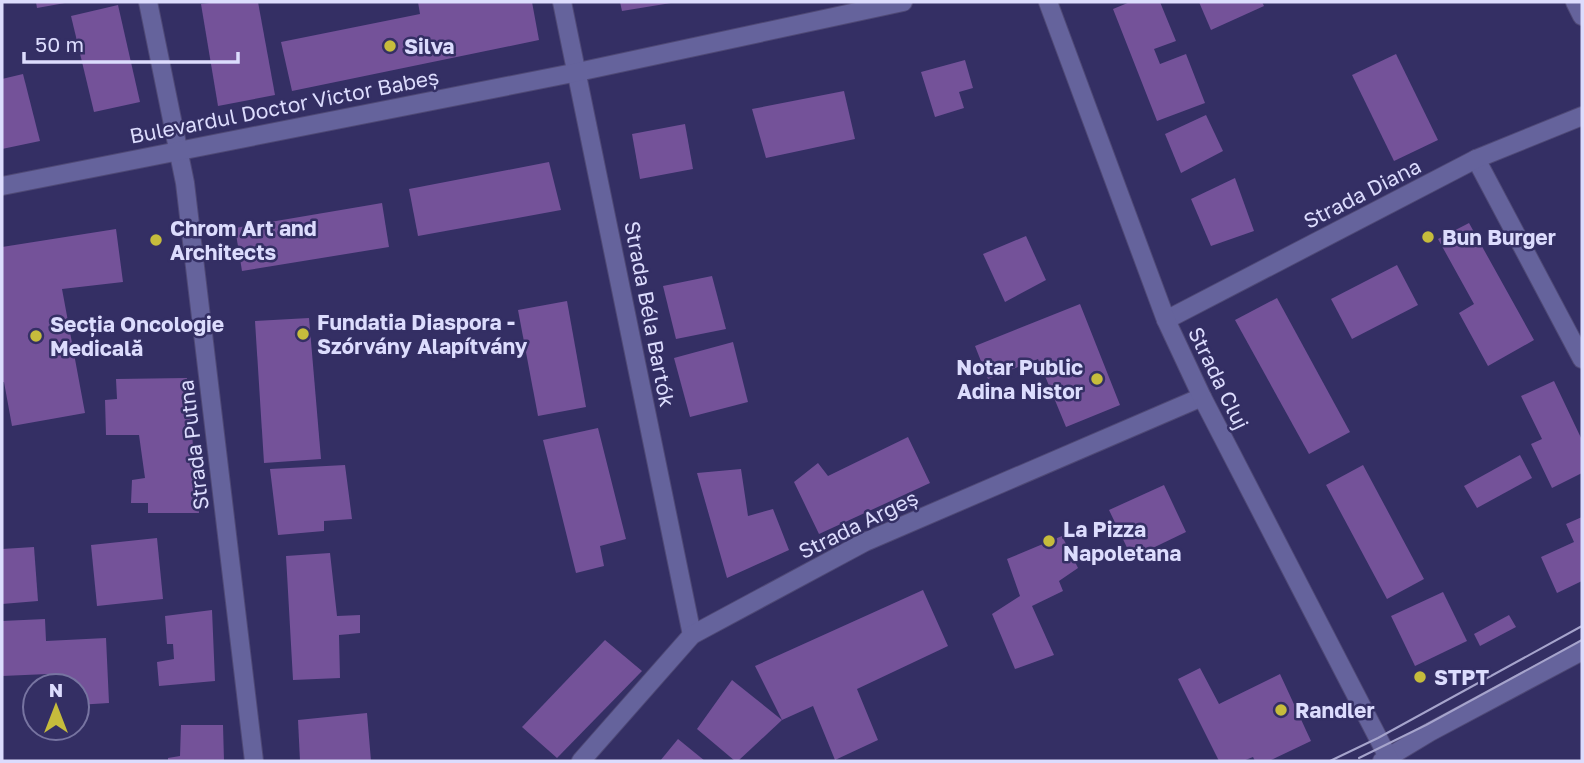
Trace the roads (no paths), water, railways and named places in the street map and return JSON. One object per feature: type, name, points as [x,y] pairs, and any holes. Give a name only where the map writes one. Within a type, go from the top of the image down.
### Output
[{"type":"street","name":"Strada Putna","points":[[148,2],[180,149],[254,761]]},
{"type":"street","name":"Strada Béla Bartók","points":[[562,2],[692,635]]},
{"type":"street","name":"Bulevardul Doctor Victor Babeș","points":[[2,186],[578,72],[903,2]]},
{"type":"street","name":"Strada Cluj","points":[[1048,2],[1166,320],[1202,397],[1387,760]]},
{"type":"street","points":[[1575,2],[1582,16]]},
{"type":"street","name":"Strada Diana","points":[[1166,320],[1476,159],[1582,116]]},
{"type":"street","points":[[1476,159],[1582,359]]},
{"type":"street","name":"Strada Argeș","points":[[581,761],[692,635],[865,542],[1202,397]]},
{"type":"street","points":[[1387,760],[1430,732],[1582,651]]},
{"type":"tram line","points":[[1330,761],[1378,738],[1582,626]]},
{"type":"tram line","points":[[1359,758],[1426,725],[1582,640]]},
{"type":"place","name":"Silva","points":[[390,46]]},
{"type":"place","name":"Bun Burger","points":[[1428,237]]},
{"type":"place","name":"Chrom Art and Architects","points":[[156,240]]},
{"type":"place","name":"Fundatia Diaspora - Szórvány Alapítvány","points":[[303,334]]},
{"type":"place","name":"Secția Oncologie Medicală","points":[[36,336]]},
{"type":"place","name":"Notar Public Adina Nistor","points":[[1097,379]]},
{"type":"place","name":"La Pizza Napoletana","points":[[1049,541]]},
{"type":"place","name":"STPT","points":[[1420,677]]},
{"type":"place","name":"Randler","points":[[1281,710]]}]
